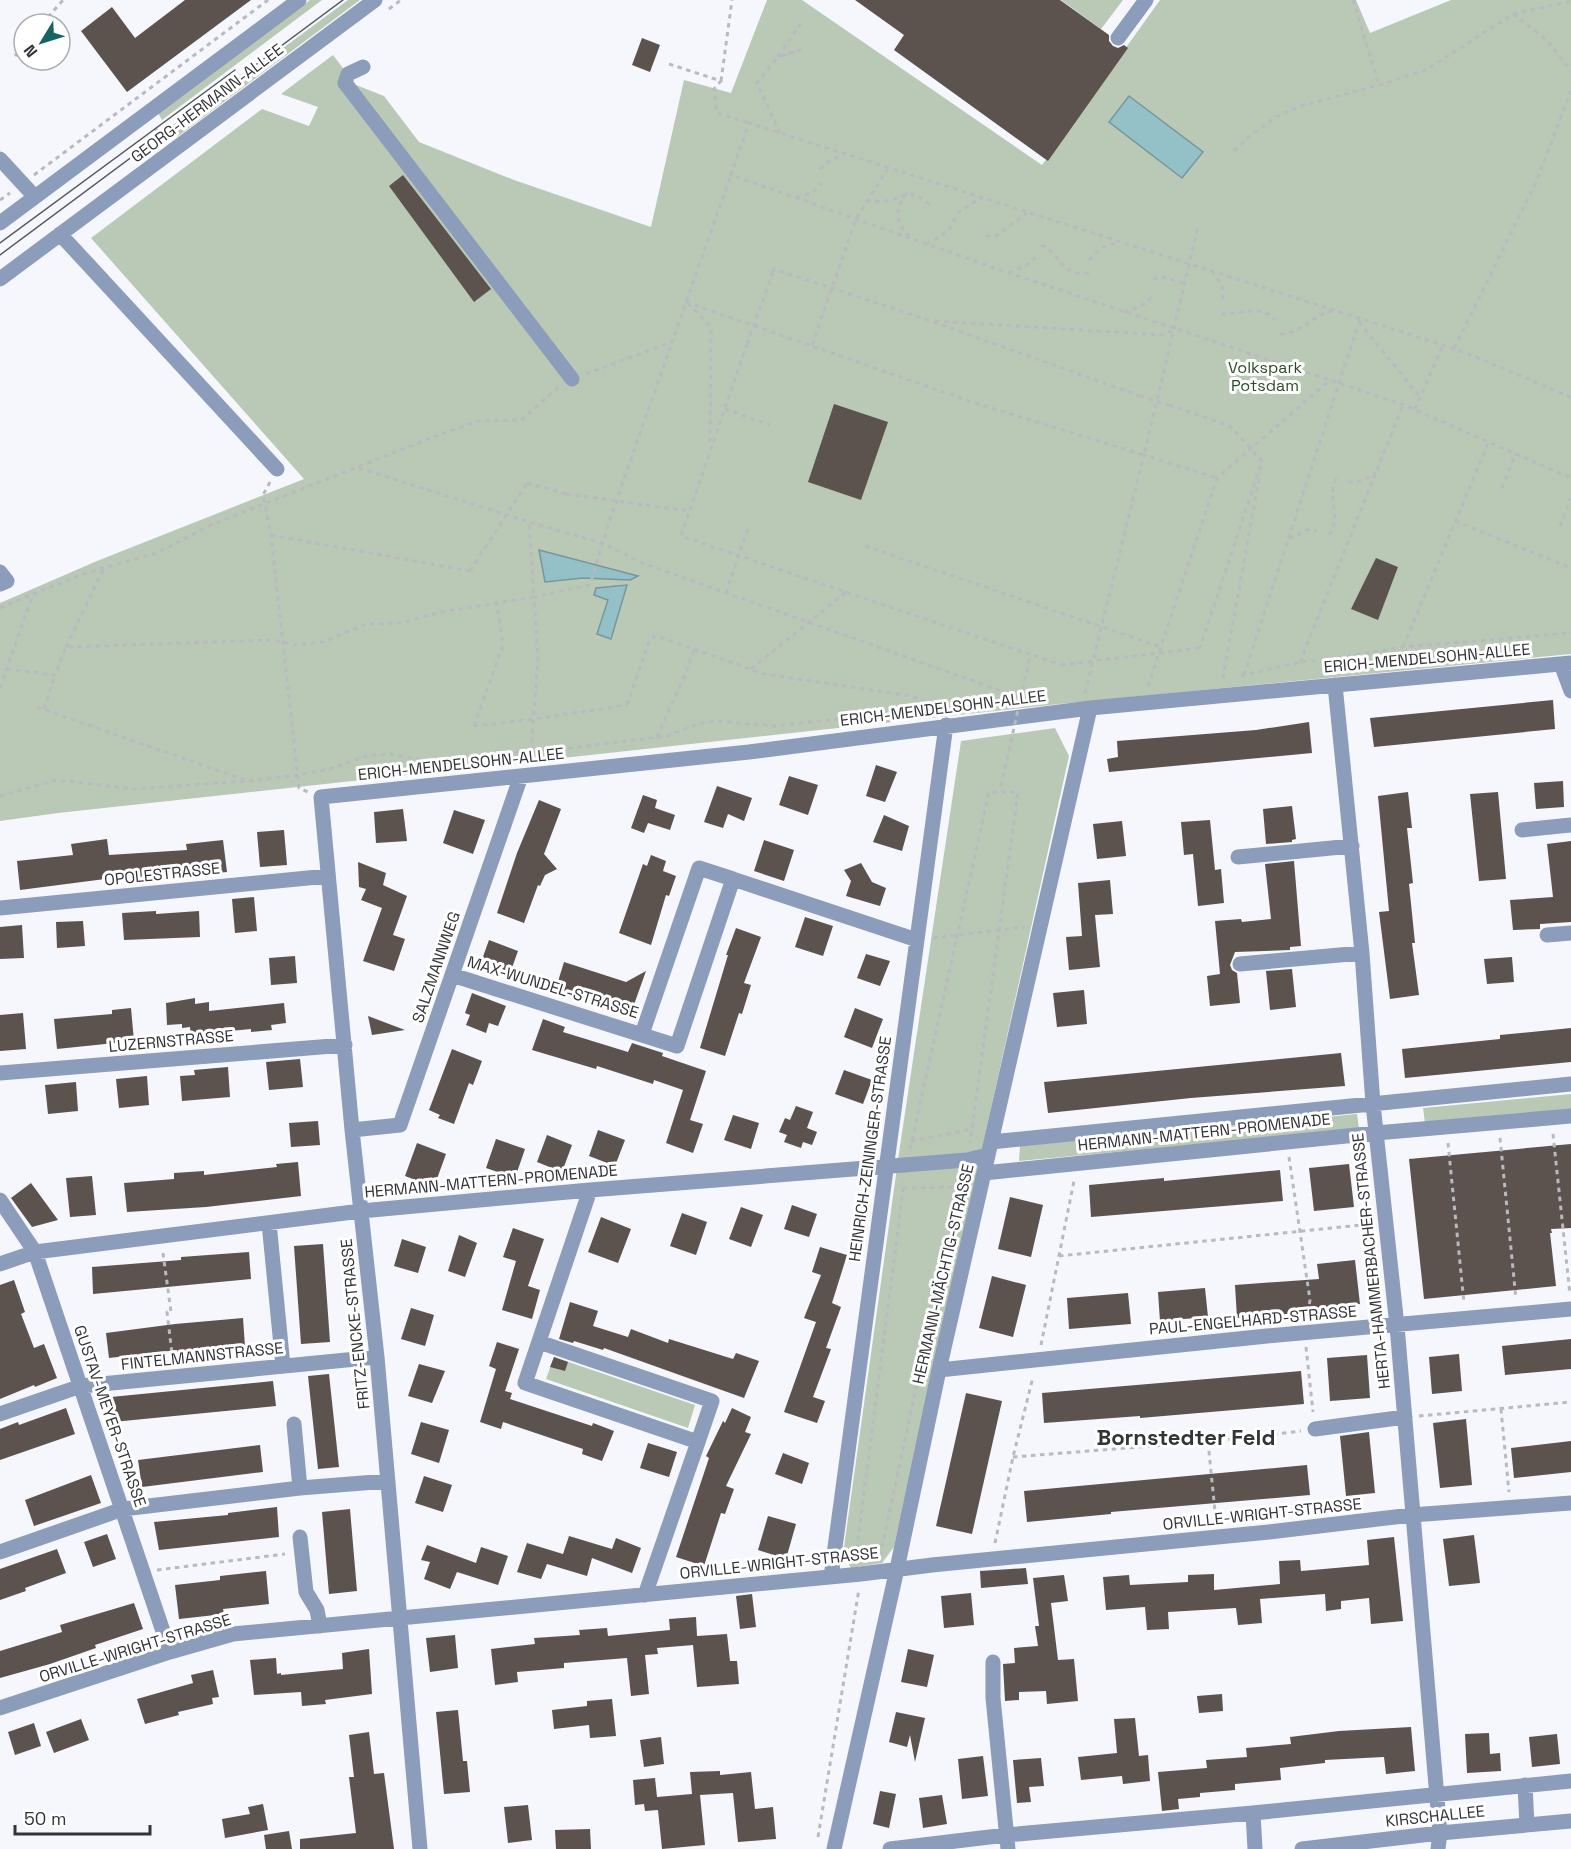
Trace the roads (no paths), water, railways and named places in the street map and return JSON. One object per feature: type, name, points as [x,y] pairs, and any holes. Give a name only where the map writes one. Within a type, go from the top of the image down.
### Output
[{"type":"street","name":"GEORG-HERMANN-ALLEE","points":[[0,223],[298,0]]},
{"type":"street","name":"GEORG-HERMANN-ALLEE","points":[[0,279],[375,0]]},
{"type":"street","points":[[1118,38],[1146,0]]},
{"type":"street","points":[[363,67],[348,74],[345,83],[572,379]]},
{"type":"street","points":[[0,159],[35,197]]},
{"type":"street","points":[[60,234],[277,470]]},
{"type":"street","points":[[1566,664],[1571,691]]},
{"type":"street","name":"ERICH-MENDELSOHN-ALLEE","points":[[321,797],[749,752],[1090,708],[1566,664]]},
{"type":"street","name":"HERTA-HAMMERBACHER-STRASSE","points":[[1335,685],[1362,953],[1373,1104],[1397,1326],[1437,1794],[1440,1833],[1438,1849]]},
{"type":"street","name":"HERMANN-MÄCHTIG-STRASSE","points":[[834,1849],[939,1370],[1090,708]]},
{"type":"street","name":"HEINRICH-ZEININGER-STRASSE","points":[[831,1577],[946,725]]},
{"type":"street","name":"SALZMANNWEG","points":[[352,1130],[400,1125],[521,776]]},
{"type":"street","name":"FRITZ-ENCKE-STRASSE","points":[[321,797],[352,1130],[377,1357],[420,1849]]},
{"type":"street","points":[[1522,830],[1571,825]]},
{"type":"street","points":[[1238,857],[1352,846]]},
{"type":"street","name":"MAX-WUNDEL-STRASSE","points":[[642,1034],[699,868],[917,940]]},
{"type":"street","name":"OPOLESTRASSE","points":[[0,908],[328,876]]},
{"type":"street","name":"MAX-WUNDEL-STRASSE","points":[[452,975],[677,1046],[733,879]]},
{"type":"street","points":[[1547,935],[1571,933]]},
{"type":"street","points":[[1240,964],[1362,953]]},
{"type":"street","name":"LUZERNSTRASSE","points":[[0,1073],[345,1045]]},
{"type":"street","name":"HERMANN-MATTERN-PROMENADE","points":[[0,1263],[35,1252],[361,1211],[968,1160],[990,1149],[1373,1104],[1571,1084]]},
{"type":"street","name":"HERMANN-MATTERN-PROMENADE","points":[[984,1173],[1376,1133],[1571,1116]]},
{"type":"street","points":[[590,1190],[525,1383],[698,1442]]},
{"type":"street","name":"GUSTAV-MEYER-STRASSE","points":[[0,1200],[35,1252],[170,1652]]},
{"type":"street","points":[[268,1223],[283,1366]]},
{"type":"street","name":"PAUL-ENGELHARD-STRASSE","points":[[939,1370],[1122,1350],[1465,1320],[1570,1304]]},
{"type":"street","points":[[539,1342],[712,1401],[645,1595]]},
{"type":"street","name":"FINTELMANNSTRASSE","points":[[0,1414],[81,1386],[377,1357]]},
{"type":"street","points":[[1315,1429],[1405,1417]]},
{"type":"street","points":[[294,1424],[300,1488]]},
{"type":"street","points":[[0,1552],[123,1509],[300,1488],[388,1481]]},
{"type":"street","name":"ORVILLE-WRIGHT-STRASSE","points":[[0,1708],[170,1652],[233,1634],[861,1574],[1412,1515],[1571,1503]]},
{"type":"street","points":[[301,1544],[306,1592],[317,1610],[320,1626]]},
{"type":"street","points":[[993,1662],[994,1709],[1007,1842]]},
{"type":"street","points":[[890,1849],[1007,1842],[1253,1813],[1571,1781]]},
{"type":"street","points":[[1525,1785],[1527,1825]]},
{"type":"street","points":[[1253,1813],[1255,1849]]},
{"type":"street","name":"KIRSCHALLEE","points":[[1302,1849],[1571,1821]]},
{"type":"water","points":[[1129,96],[1203,152],[1182,178],[1109,122]]},
{"type":"water","points":[[539,550],[638,576],[630,580],[583,578],[545,582]]},
{"type":"water","points":[[627,585],[611,639],[597,634],[608,600],[594,595],[596,588]]},
{"type":"tram line","points":[[0,255],[343,0]]},
{"type":"tram line","points":[[0,243],[235,70]]},
{"type":"district","name":"Bornstedter Feld","points":[[1186,1437]]},
{"type":"park label","name":"Volkspark Potsdam","points":[[1265,376]]}]
